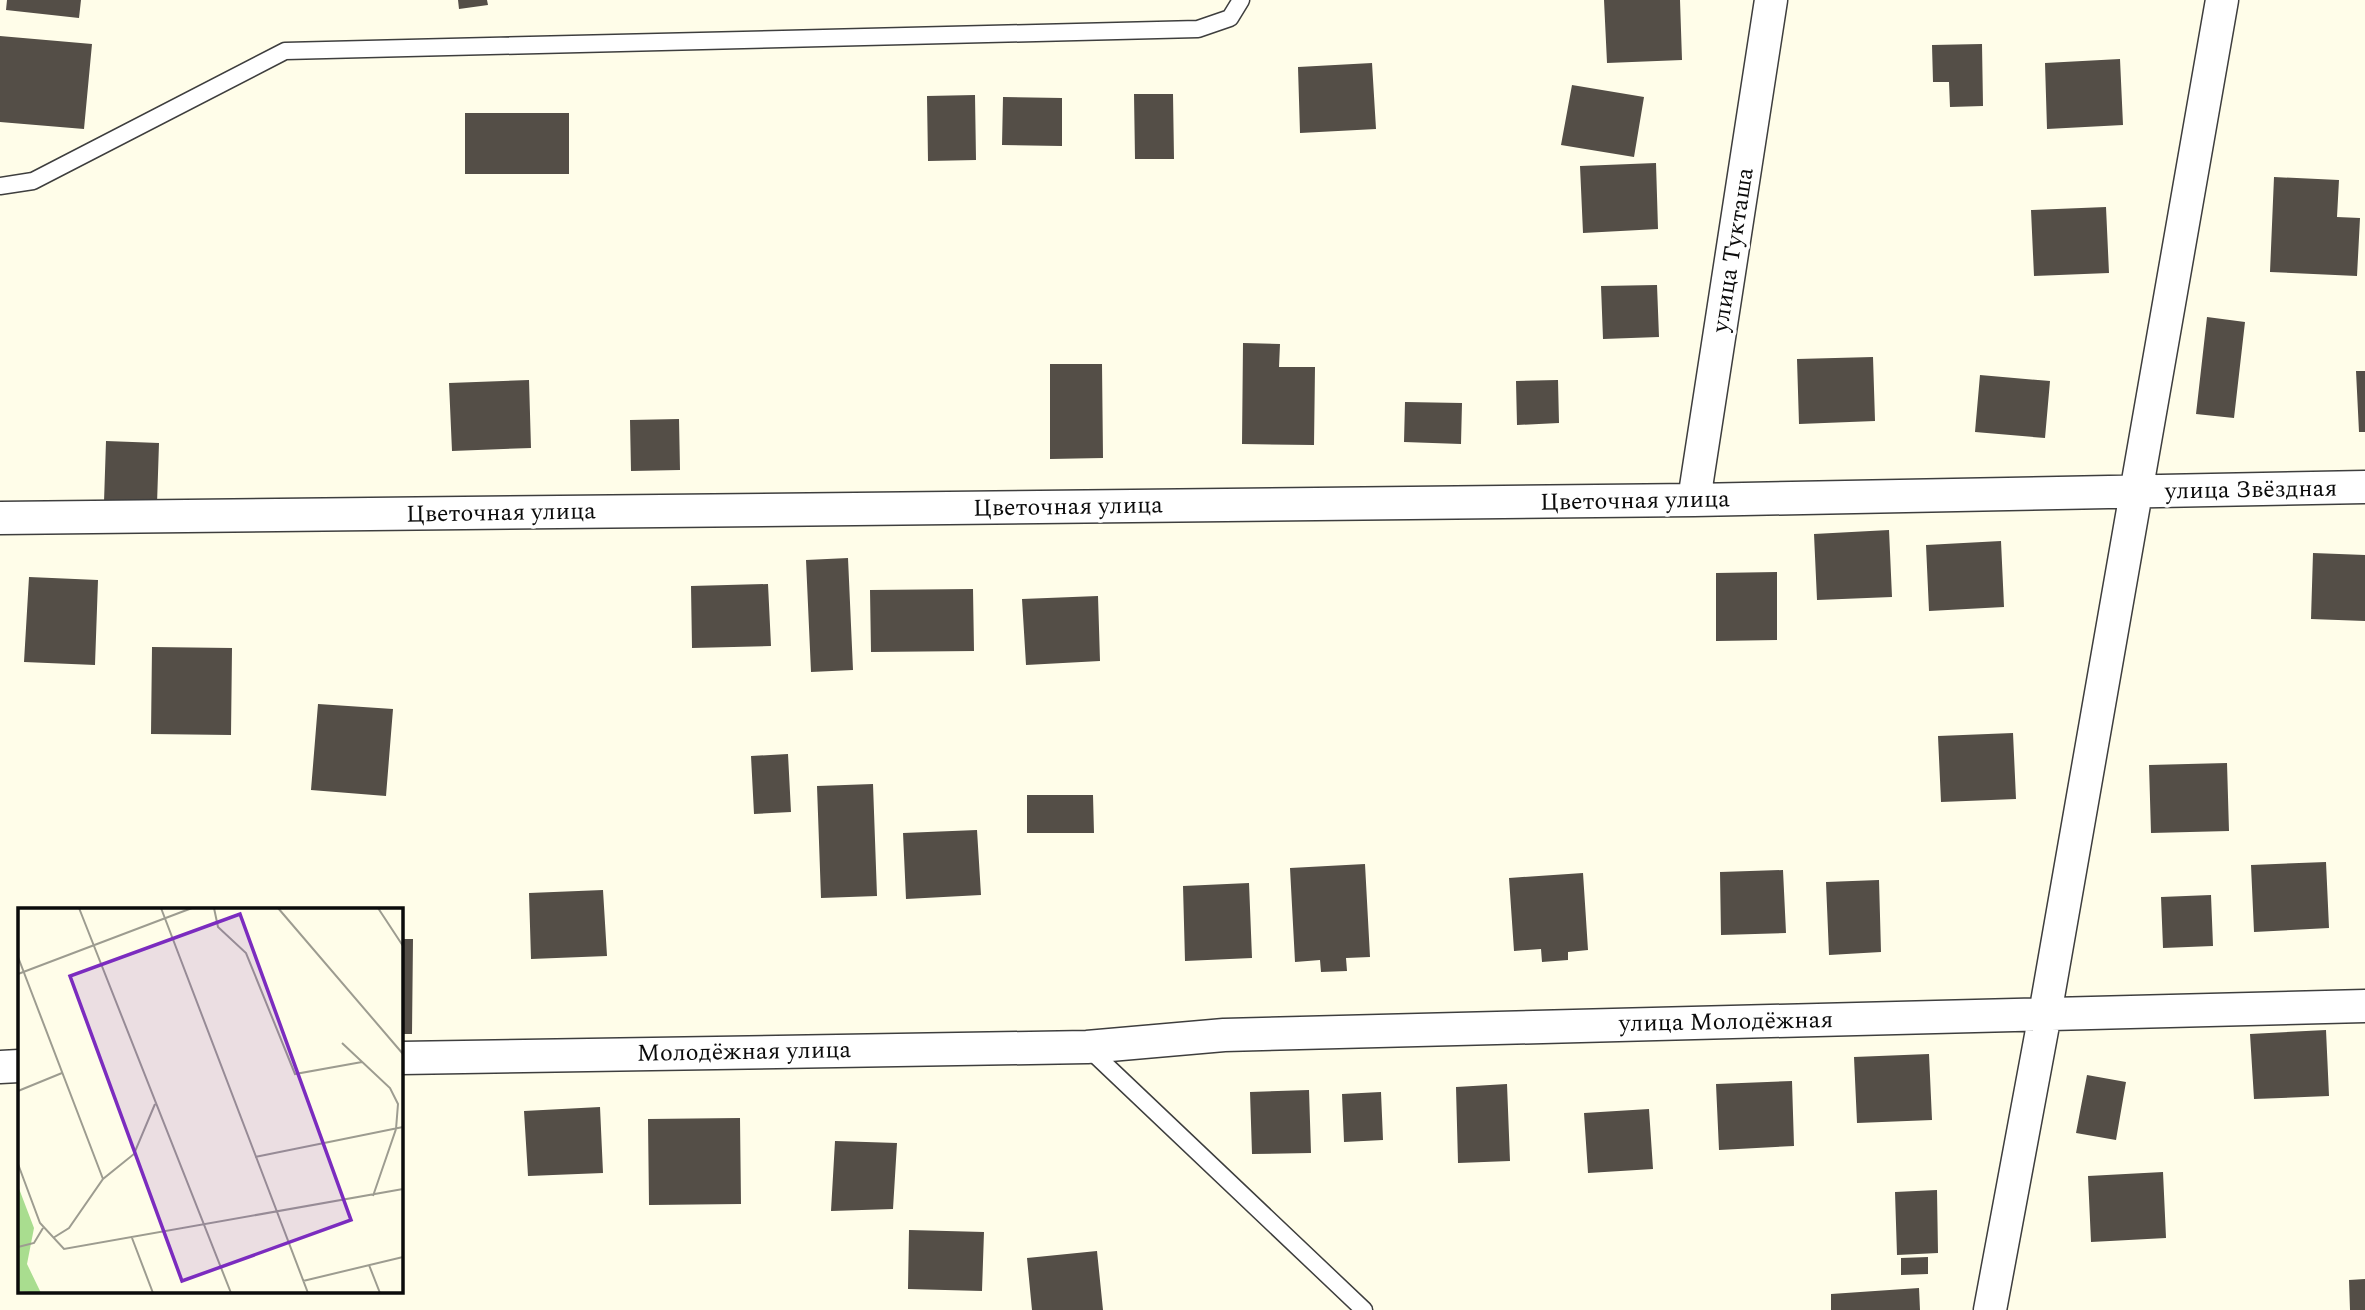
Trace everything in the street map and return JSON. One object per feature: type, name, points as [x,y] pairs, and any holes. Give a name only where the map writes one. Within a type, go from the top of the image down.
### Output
[{"type":"street","name":"улица Тукташа","points":[[1694,500],[1771,0]]},
{"type":"street","points":[[1990,1310],[2045,1014],[2222,0]]},
{"type":"street","name":"улица Звёздная","points":[[2137,493],[2365,487]]},
{"type":"street","name":"Цветочная улица","points":[[0,518],[2137,493]]},
{"type":"street","name":"улица Молодёжная","points":[[1087,1047],[1224,1035],[2365,1006]]},
{"type":"street","name":"Молодёжная улица","points":[[402,1058],[1087,1047]]},
{"type":"street","points":[[0,1068],[18,1066]]},
{"type":"lane","points":[[0,186],[33,181],[285,51],[1198,29],[1230,18],[1241,0]]},
{"type":"lane","points":[[1087,1047],[1364,1310]]},
{"type":"building","points":[[7,0],[81,0],[79,18],[6,10]]},
{"type":"building","points":[[458,0],[487,0],[488,5],[459,9]]},
{"type":"building","points":[[1604,0],[1680,0],[1682,60],[1607,63]]},
{"type":"building","points":[[0,36],[92,44],[84,129],[0,122]]},
{"type":"building","points":[[1982,44],[1983,106],[1950,107],[1949,82],[1933,82],[1932,45]]},
{"type":"building","points":[[2120,59],[2123,125],[2047,129],[2045,63]]},
{"type":"building","points":[[1372,63],[1376,129],[1300,133],[1298,67]]},
{"type":"building","points":[[1572,85],[1644,97],[1634,157],[1561,145]]},
{"type":"building","points":[[1134,94],[1173,94],[1174,159],[1135,159]]},
{"type":"building","points":[[975,95],[976,160],[928,161],[927,96]]},
{"type":"building","points":[[1003,97],[1062,98],[1062,146],[1002,145]]},
{"type":"building","points":[[465,113],[569,113],[569,174],[465,174]]},
{"type":"building","points":[[1656,163],[1658,229],[1583,233],[1580,166]]},
{"type":"building","points":[[2274,177],[2339,180],[2337,217],[2360,218],[2357,276],[2270,272]]},
{"type":"building","points":[[2106,207],[2109,273],[2034,276],[2031,210]]},
{"type":"building","points":[[1657,285],[1659,337],[1603,339],[1601,286]]},
{"type":"building","points":[[2207,317],[2245,322],[2234,418],[2196,414]]},
{"type":"building","points":[[1243,343],[1280,344],[1279,367],[1315,367],[1314,445],[1242,444]]},
{"type":"building","points":[[1873,357],[1875,421],[1799,424],[1797,359]]},
{"type":"building","points":[[1050,364],[1102,364],[1103,458],[1050,459]]},
{"type":"building","points":[[2356,371],[2365,371],[2365,432],[2359,432]]},
{"type":"building","points":[[1980,375],[2050,381],[2045,438],[1975,432]]},
{"type":"building","points":[[529,380],[531,448],[452,451],[449,383]]},
{"type":"building","points":[[1558,380],[1559,423],[1517,425],[1516,381]]},
{"type":"building","points":[[1405,402],[1462,403],[1461,444],[1404,442]]},
{"type":"building","points":[[679,419],[680,470],[631,471],[630,420]]},
{"type":"building","points":[[106,441],[159,443],[157,504],[104,502]]},
{"type":"building","points":[[1889,530],[1892,597],[1817,600],[1814,534]]},
{"type":"building","points":[[2001,541],[2004,607],[1929,611],[1926,545]]},
{"type":"building","points":[[2313,553],[2365,555],[2365,621],[2311,619]]},
{"type":"building","points":[[848,558],[853,670],[811,672],[806,560]]},
{"type":"building","points":[[1777,572],[1777,640],[1716,641],[1716,573]]},
{"type":"building","points":[[29,577],[98,580],[95,665],[24,662]]},
{"type":"building","points":[[768,584],[771,646],[692,648],[691,586]]},
{"type":"building","points":[[973,589],[974,651],[871,652],[870,590]]},
{"type":"building","points":[[1098,596],[1100,661],[1026,665],[1022,599]]},
{"type":"building","points":[[152,647],[232,648],[231,735],[151,734]]},
{"type":"building","points":[[318,704],[393,709],[386,796],[311,790]]},
{"type":"building","points":[[2013,733],[2016,799],[1941,802],[1938,736]]},
{"type":"building","points":[[788,754],[791,812],[754,814],[751,756]]},
{"type":"building","points":[[2227,763],[2229,831],[2151,833],[2149,765]]},
{"type":"building","points":[[873,784],[877,896],[821,898],[817,786]]},
{"type":"building","points":[[1027,795],[1093,795],[1094,833],[1027,833]]},
{"type":"building","points":[[977,830],[981,895],[906,899],[903,833]]},
{"type":"building","points":[[2326,862],[2329,928],[2254,932],[2251,865]]},
{"type":"building","points":[[1365,864],[1370,957],[1346,958],[1347,971],[1321,972],[1320,960],[1295,962],[1290,868]]},
{"type":"building","points":[[1783,870],[1786,933],[1721,935],[1720,872]]},
{"type":"building","points":[[1583,873],[1588,950],[1568,952],[1568,960],[1542,962],[1541,949],[1514,951],[1509,878]]},
{"type":"building","points":[[1879,880],[1881,952],[1829,955],[1826,882]]},
{"type":"building","points":[[1249,883],[1252,958],[1185,961],[1183,886]]},
{"type":"building","points":[[603,890],[607,956],[531,959],[529,893]]},
{"type":"building","points":[[2211,895],[2213,946],[2163,948],[2161,897]]},
{"type":"building","points":[[402,939],[413,939],[412,1034],[402,1034]]},
{"type":"building","points":[[2326,1030],[2329,1096],[2254,1099],[2250,1034]]},
{"type":"building","points":[[1929,1054],[1932,1120],[1857,1123],[1854,1057]]},
{"type":"building","points":[[2087,1075],[2126,1082],[2116,1140],[2076,1133]]},
{"type":"building","points":[[1792,1081],[1794,1146],[1719,1150],[1716,1084]]},
{"type":"building","points":[[1507,1084],[1510,1161],[1458,1163],[1456,1087]]},
{"type":"building","points":[[1309,1090],[1311,1153],[1252,1154],[1250,1092]]},
{"type":"building","points":[[1381,1092],[1383,1140],[1344,1142],[1342,1094]]},
{"type":"building","points":[[600,1107],[603,1173],[528,1176],[524,1111]]},
{"type":"building","points":[[1649,1109],[1653,1169],[1588,1173],[1584,1113]]},
{"type":"building","points":[[740,1118],[741,1204],[649,1205],[648,1119]]},
{"type":"building","points":[[835,1141],[897,1143],[893,1209],[831,1211]]},
{"type":"building","points":[[2163,1172],[2166,1238],[2091,1242],[2088,1176]]},
{"type":"building","points":[[1937,1190],[1938,1253],[1897,1255],[1895,1192]]},
{"type":"building","points":[[909,1230],[984,1232],[982,1291],[908,1289]]},
{"type":"building","points":[[1097,1251],[1103,1310],[1032,1310],[1027,1258]]},
{"type":"building","points":[[1928,1257],[1928,1274],[1901,1275],[1901,1258]]},
{"type":"building","points":[[2365,1279],[2365,1310],[2350,1310],[2349,1280]]},
{"type":"building","points":[[1919,1288],[1920,1310],[1831,1310],[1831,1294]]}]
